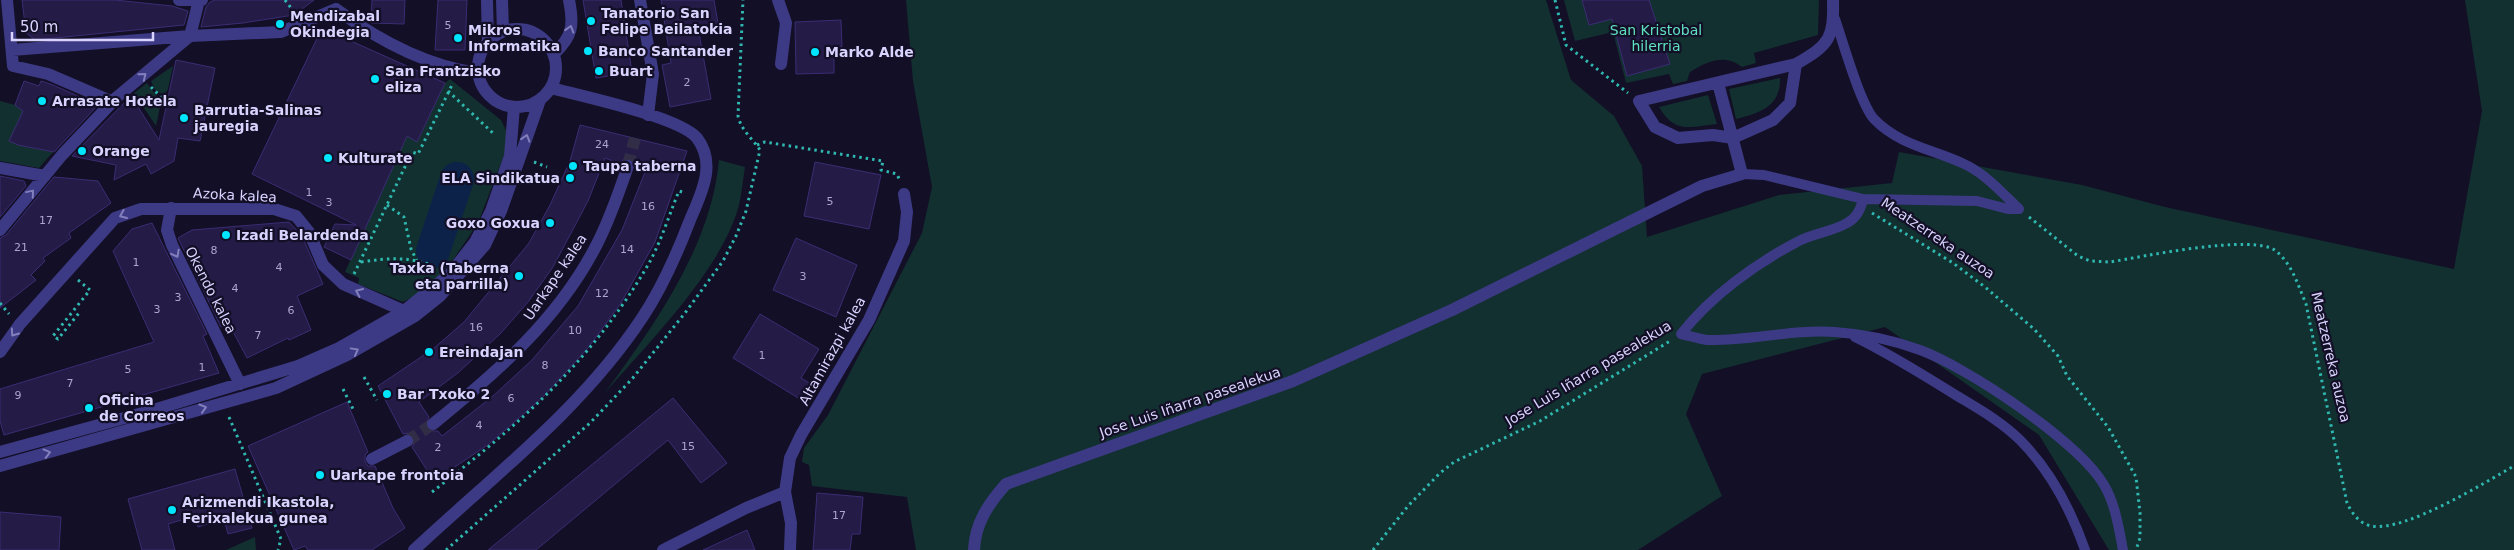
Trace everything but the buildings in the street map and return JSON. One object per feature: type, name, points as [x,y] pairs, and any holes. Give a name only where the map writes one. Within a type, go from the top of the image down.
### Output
[{"type":"street","points":[[0,230],[45,176],[113,102],[190,36],[200,0],[179,0]]},
{"type":"street","points":[[487,0],[488,42]]},
{"type":"street","points":[[502,0],[503,31]]},
{"type":"street","points":[[554,54],[566,42],[573,21],[569,0]]},
{"type":"street","points":[[640,0],[653,74],[648,115]]},
{"type":"street","points":[[778,0],[786,23],[781,64]]},
{"type":"street","points":[[1796,64],[1790,103],[1774,120],[1734,138],[1713,134],[1678,138],[1655,127],[1639,101],[1796,64],[1818,51],[1828,38],[1835,19],[1833,0]]},
{"type":"street","points":[[8,2],[13,66],[48,74],[113,102]]},
{"type":"street","points":[[12,50],[190,36],[281,32],[339,5],[369,34],[423,59],[457,70],[478,73]]},
{"type":"street","points":[[0,452],[298,366],[338,348],[404,311],[454,275],[484,245],[501,211],[540,100],[551,88],[557,71],[554,54],[543,39],[527,30],[515,28],[503,31],[488,42],[480,57],[478,73],[484,90],[490,97],[505,106],[514,108],[528,106],[540,100]]},
{"type":"street","points":[[1718,83],[1742,174]]},
{"type":"street","points":[[414,550],[557,421],[614,357],[642,318],[674,261],[706,180],[706,162],[702,146],[695,136],[681,126],[551,88]]},
{"type":"street","points":[[0,466],[276,388],[348,355],[415,316],[440,296],[475,242],[490,211],[510,156],[514,108]]},
{"type":"street","name":"Uarkape kalea","points":[[433,424],[493,375],[534,335],[561,300],[597,245],[628,166]]},
{"type":"street","points":[[0,168],[45,176]]},
{"type":"street","name":"Jose Luis Iñarra pasealekua","points":[[974,550],[978,527],[990,502],[1006,484],[1293,381],[1452,310],[1702,186],[1742,174]]},
{"type":"street","name":"Altamirazpi kalea","points":[[785,492],[790,458],[800,435],[870,320],[904,241],[907,212],[904,194]]},
{"type":"street","name":"Okendo kalea","points":[[171,208],[167,230],[172,245],[240,384]]},
{"type":"street","name":"Azoka kalea","points":[[0,352],[20,324],[115,218],[141,209],[274,208],[296,216],[309,232],[323,265],[343,284],[404,311]]},
{"type":"street","points":[[372,459],[407,441]]},
{"type":"street","points":[[663,550],[746,508],[785,492],[791,523],[790,550]]},
{"type":"lane","points":[[1835,19],[1862,98],[1874,118],[1906,143],[1962,163],[1984,176],[2019,209]]},
{"type":"lane","name":"Meatzerreka auzoa","points":[[1742,174],[1764,175],[1863,199],[1977,201],[2008,210],[2019,209]]},
{"type":"lane","name":"Meatzerreka auzoa","points":[[1682,334],[1716,299],[1767,259],[1797,242],[1846,224],[1853,219],[1859,213],[1863,199]]},
{"type":"lane","name":"Jose Luis Iñarra pasealekua","points":[[1682,334],[1706,340],[1785,333],[1848,333],[1900,343],[1947,363],[1981,382],[2075,451],[2093,469],[2106,486],[2118,525],[2123,550]]},
{"type":"lane","points":[[1848,333],[1932,380],[1994,419],[2020,439],[2061,495],[2086,550]]},
{"type":"path","points":[[285,0],[295,14]]},
{"type":"path","points":[[1555,0],[1566,45],[1639,101]]},
{"type":"path","points":[[343,284],[350,272],[354,274],[412,152],[418,154],[457,70]]},
{"type":"path","points":[[148,82],[166,103]]},
{"type":"path","points":[[757,145],[765,142],[883,161],[881,170],[897,174],[904,194]]},
{"type":"path","points":[[432,492],[534,409],[568,375],[610,323],[649,263],[679,191],[699,199]]},
{"type":"path","name":"Meatzerreka auzoa","points":[[1863,199],[1874,215],[1946,258],[1985,286],[2034,329],[2058,356],[2067,376],[2108,427],[2136,478],[2140,513],[2140,538],[2136,550]]},
{"type":"path","points":[[387,205],[404,217],[411,249],[417,261]]},
{"type":"path","name":"Meatzerreka auzoa","points":[[2019,209],[2078,256],[2090,261],[2110,262],[2238,244],[2262,244],[2275,250],[2285,260],[2294,274],[2306,304],[2346,503],[2354,516],[2364,522],[2372,526],[2395,523],[2421,515],[2514,466]]},
{"type":"path","points":[[360,262],[391,258],[417,261],[482,288]]},
{"type":"path","points":[[76,278],[90,290],[54,336],[58,339],[79,313]]},
{"type":"path","name":"Jose Luis Iñarra pasealekua","points":[[1373,550],[1415,498],[1454,462],[1530,426],[1682,334]]},
{"type":"path","points":[[364,377],[377,400]]},
{"type":"path","points":[[343,389],[354,411]]},
{"type":"path","points":[[222,402],[281,539],[278,550]]},
{"type":"green space","points":[[906,0],[1546,0],[1571,80],[1614,116],[1642,166],[1647,237],[1779,195],[1892,183],[1899,152],[2082,185],[2165,207],[2454,269],[2482,111],[2465,0],[2514,0],[2514,550],[2109,550],[2039,435],[1885,327],[1702,374],[1686,414],[1722,496],[1638,550],[916,550],[907,497],[812,486],[809,465],[802,462],[804,448],[828,415],[922,233],[932,187],[913,81]]},
{"type":"green space","name":"San Kristobal hilerria","points":[[1564,0],[1819,0],[1818,35],[1754,53],[1756,63],[1742,67],[1729,60],[1709,62],[1690,72],[1687,81],[1673,84],[1669,74],[1626,83],[1613,32],[1575,41]]},
{"type":"green space","points":[[173,66],[168,89],[164,95],[155,90],[151,81]]},
{"type":"green space","points":[[1780,78],[1777,96],[1773,102],[1760,111],[1736,119],[1729,89]]},
{"type":"green space","points":[[450,79],[501,120],[506,130],[507,148],[478,223],[453,260],[428,289],[403,302],[358,284],[359,278],[345,272],[407,136],[418,141],[445,83]]},
{"type":"green space","points":[[147,83],[161,102],[156,126],[134,93]]},
{"type":"green space","points":[[1708,95],[1717,124],[1691,127],[1677,125],[1665,116],[1659,107]]},
{"type":"green space","points":[[0,101],[15,105],[23,111],[9,141],[18,145],[53,152],[39,168],[0,161]]},
{"type":"green space","points":[[719,160],[745,167],[739,205],[730,230],[717,255],[682,305],[604,394],[660,313],[692,254],[705,224],[714,192]]},
{"type":"green space","points":[[255,537],[256,550],[226,550]]},
{"type":"waterway","points":[[433,251],[457,179]]},
{"type":"tunnel","points":[[628,166],[635,138]]},
{"type":"tunnel","points":[[407,441],[433,424]]},
{"type":"place","name":"Tanatorio San Felipe Beilatokia","points":[[591,21]]},
{"type":"place","name":"Mendizabal Okindegia","points":[[280,24]]},
{"type":"place","name":"Mikros Informatika","points":[[458,38]]},
{"type":"place","name":"Banco Santander","points":[[588,51]]},
{"type":"place","name":"Marko Alde","points":[[815,52]]},
{"type":"place","name":"Buart","points":[[599,71]]},
{"type":"place","name":"San Frantzisko eliza","points":[[375,79]]},
{"type":"place","name":"Arrasate Hotela","points":[[42,101]]},
{"type":"place","name":"Barrutia-Salinas jauregia","points":[[184,118]]},
{"type":"place","name":"Orange","points":[[82,151]]},
{"type":"place","name":"Kulturate","points":[[328,158]]},
{"type":"place","name":"Taupa taberna","points":[[573,166]]},
{"type":"place","name":"ELA Sindikatua","points":[[570,178]]},
{"type":"place","name":"Goxo Goxua","points":[[550,223]]},
{"type":"place","name":"Izadi Belardenda","points":[[226,235]]},
{"type":"place","name":"Taxka (Taberna eta parrilla)","points":[[519,276]]},
{"type":"place","name":"Ereindajan","points":[[429,352]]},
{"type":"place","name":"Bar Txoko 2","points":[[387,394]]},
{"type":"place","name":"Oficina de Correos","points":[[89,408]]},
{"type":"place","name":"Uarkape frontoia","points":[[320,475]]},
{"type":"place","name":"Arizmendi Ikastola, Ferixalekua gunea","points":[[172,510]]}]
